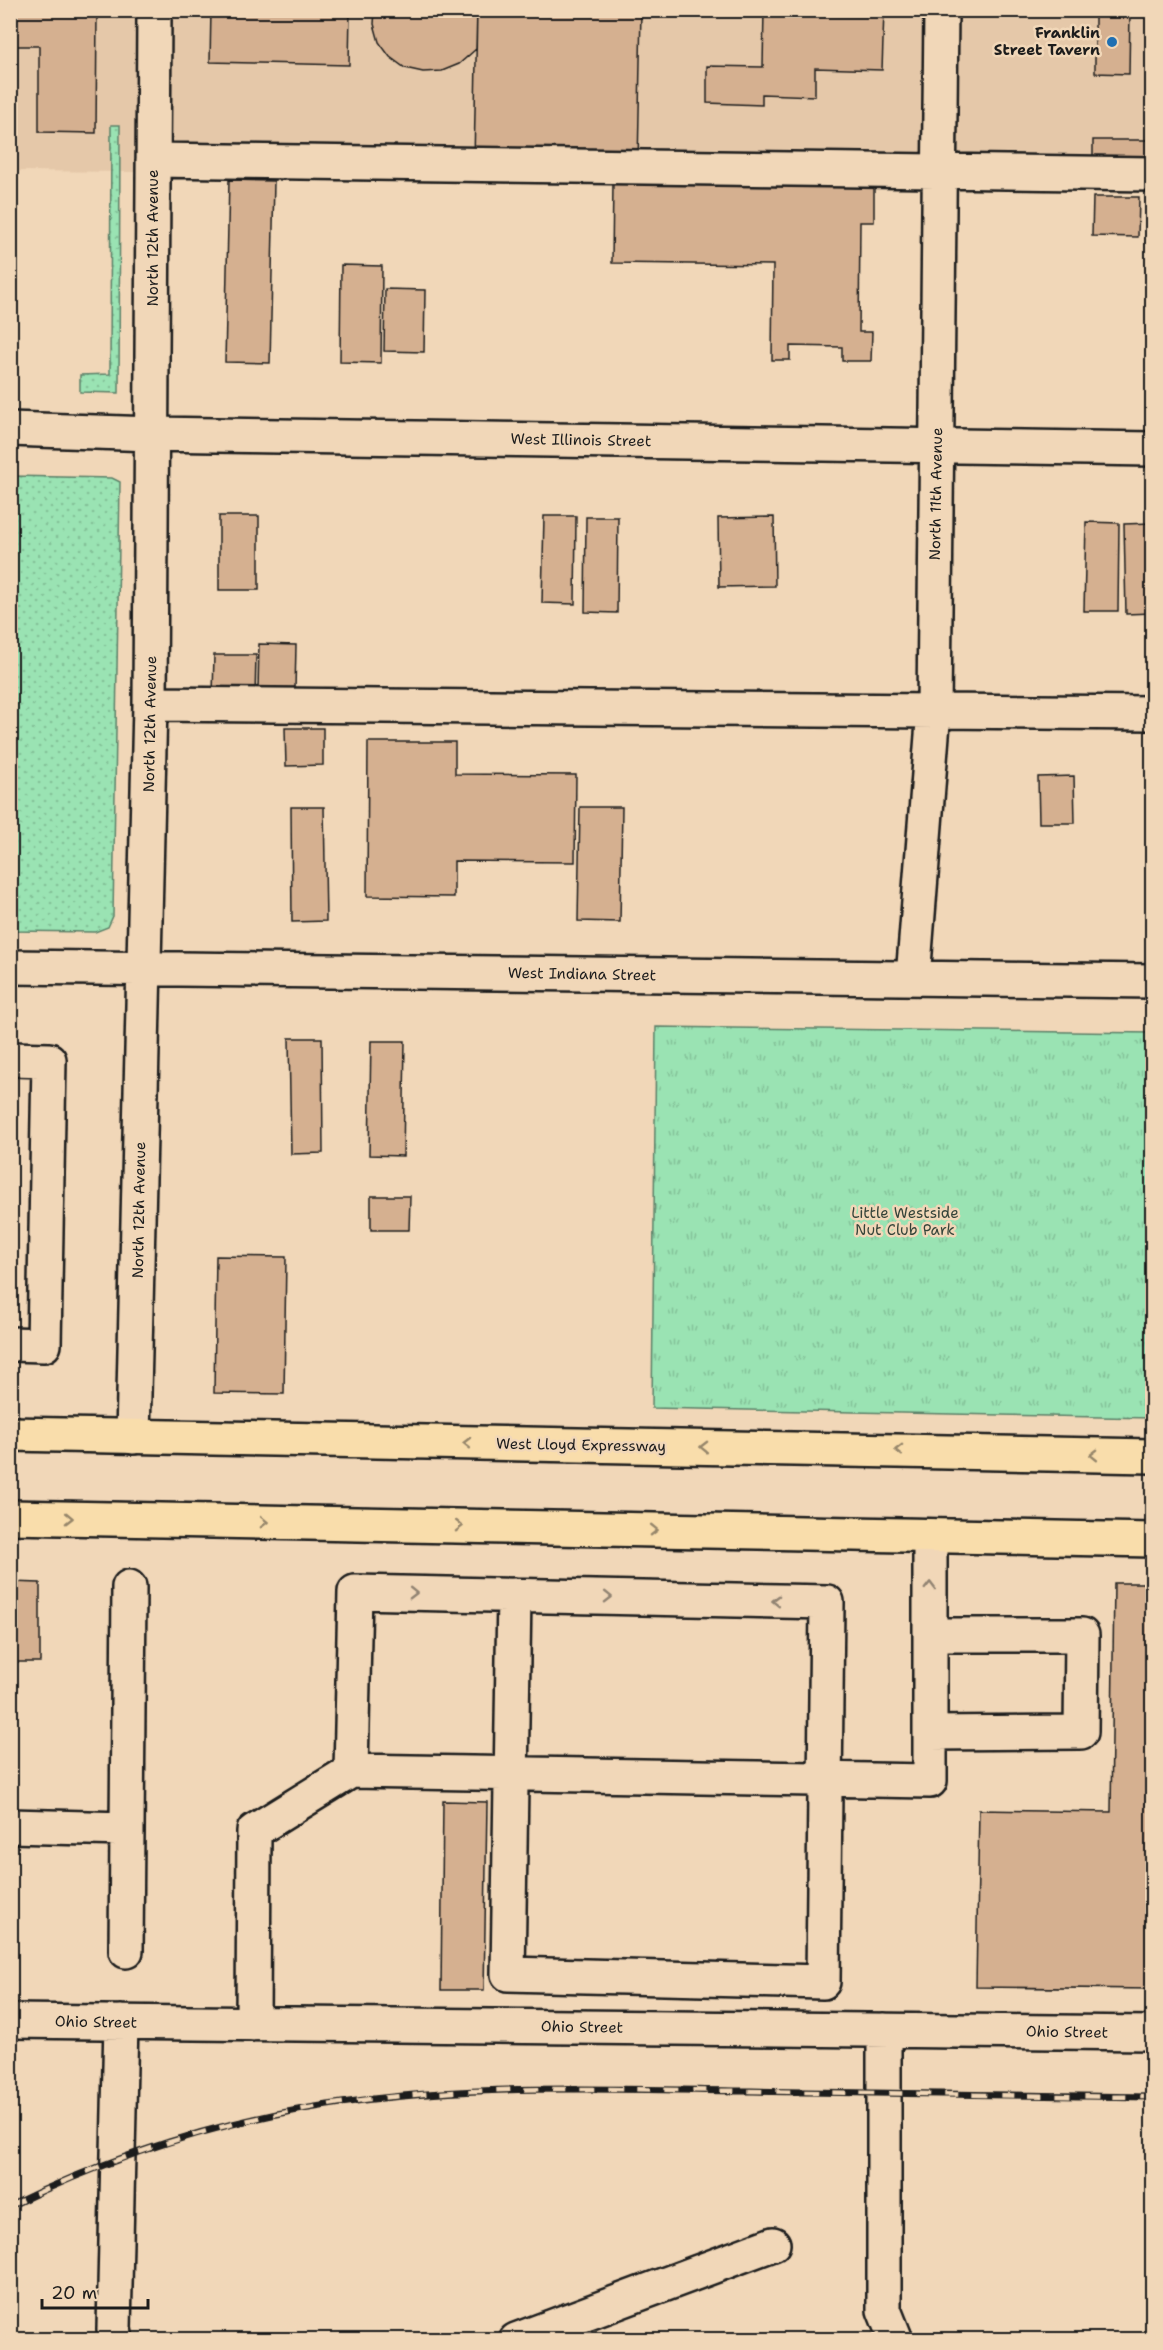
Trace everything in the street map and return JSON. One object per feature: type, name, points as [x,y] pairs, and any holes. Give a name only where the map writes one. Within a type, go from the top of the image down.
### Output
[{"type":"highway","name":"West Lloyd Expressway","points":[[10,1434],[1152,1456]]},
{"type":"highway","points":[[10,1517],[1152,1540]]},
{"type":"street","name":"North 12th Avenue","points":[[133,1437],[150,704],[154,10]]},
{"type":"street","name":"North 11th Avenue","points":[[913,978],[934,710],[940,10]]},
{"type":"street","points":[[153,160],[1152,174]]},
{"type":"street","name":"West Illinois Street","points":[[10,429],[152,434],[1152,449]]},
{"type":"street","points":[[150,704],[1152,713]]},
{"type":"street","name":"West Indiana Street","points":[[10,967],[1152,981]]},
{"type":"street","points":[[10,1059],[49,1060],[44,1345],[10,1344]]},
{"type":"street","points":[[253,2024],[254,1831],[351,1771],[930,1781],[930,1536]]},
{"type":"street","points":[[126,1951],[129,1587]]},
{"type":"street","points":[[351,1771],[355,1592],[514,1595],[724,1599],[827,1602],[823,1982],[508,1974],[514,1595]]},
{"type":"street","points":[[930,1635],[1082,1635],[1081,1732],[930,1733]]},
{"type":"street","points":[[10,1826],[128,1829]]},
{"type":"street","points":[[722,1980],[722,2028]]},
{"type":"street","name":"Ohio Street","points":[[10,2021],[1152,2033]]},
{"type":"street","points":[[117,2340],[114,2318],[121,2022]]},
{"type":"street","points":[[884,2030],[884,2310],[896,2340]]},
{"type":"street","points":[[516,2340],[773,2244]]},
{"type":"shaded area","points":[[10,11],[1152,11],[1152,180],[11,171]]},
{"type":"green space","points":[[111,125],[120,125],[119,393],[80,392],[80,375],[110,374]]},
{"type":"green space","points":[[11,476],[112,478],[120,482],[113,916],[108,927],[95,932],[11,931]]},
{"type":"green space","name":"Little Westside Nut Club Park","points":[[656,1027],[1152,1033],[1152,1418],[652,1408]]},
{"type":"building","points":[[10,10],[97,10],[96,133],[39,132],[39,46],[10,46]]},
{"type":"building","points":[[211,10],[350,10],[349,65],[210,62]]},
{"type":"building","points":[[375,10],[477,10],[476,49],[459,64],[442,71],[423,72],[405,68],[390,57],[379,42],[374,24]]},
{"type":"building","points":[[477,10],[641,10],[638,164],[474,162]]},
{"type":"building","points":[[764,10],[884,10],[882,70],[815,68],[815,96],[762,94],[762,105],[707,103],[707,66],[763,67]]},
{"type":"building","name":"Franklin Street Tavern","points":[[1095,10],[1130,10],[1129,74],[1095,73]]},
{"type":"building","points":[[1093,140],[1152,140],[1152,170],[1093,170]]},
{"type":"building","points":[[229,180],[274,181],[270,363],[225,362]]},
{"type":"building","points":[[613,182],[874,185],[874,222],[860,222],[859,332],[872,332],[871,361],[842,361],[842,347],[790,346],[790,360],[772,360],[773,265],[612,263]]},
{"type":"building","points":[[1093,197],[1139,197],[1138,237],[1092,236]]},
{"type":"building","points":[[341,265],[382,266],[381,363],[340,362]]},
{"type":"building","points":[[385,289],[425,290],[424,352],[384,351]]},
{"type":"building","points":[[219,516],[259,516],[259,590],[219,590]]},
{"type":"building","points":[[544,516],[576,516],[575,604],[542,603]]},
{"type":"building","points":[[586,517],[618,517],[617,613],[585,612]]},
{"type":"building","points":[[774,517],[775,586],[719,587],[718,518]]},
{"type":"building","points":[[1086,522],[1119,523],[1118,611],[1084,611]]},
{"type":"building","points":[[1152,523],[1152,613],[1126,614],[1124,524]]},
{"type":"building","points":[[259,644],[296,645],[295,690],[258,690]]},
{"type":"building","points":[[214,655],[256,655],[255,696],[213,695]]},
{"type":"building","points":[[285,728],[323,728],[323,765],[286,766]]},
{"type":"building","points":[[368,742],[455,742],[455,774],[576,775],[575,862],[454,861],[454,897],[367,896]]},
{"type":"building","points":[[1074,776],[1075,823],[1039,823],[1038,777]]},
{"type":"building","points":[[291,807],[324,807],[326,921],[292,922]]},
{"type":"building","points":[[580,807],[622,807],[620,922],[578,921]]},
{"type":"building","points":[[289,1038],[322,1038],[323,1153],[291,1154]]},
{"type":"building","points":[[371,1041],[405,1041],[403,1156],[369,1155]]},
{"type":"building","points":[[371,1196],[410,1196],[409,1230],[371,1230]]},
{"type":"building","points":[[216,1256],[286,1257],[284,1394],[214,1393]]},
{"type":"building","points":[[10,1582],[40,1583],[40,1662],[10,1662]]},
{"type":"building","points":[[1114,1583],[1152,1583],[1152,1989],[976,1987],[979,1810],[1111,1812]]},
{"type":"building","points":[[443,1801],[487,1802],[484,1990],[441,1990]]},
{"type":"railway","points":[[10,2206],[117,2160],[228,2125],[303,2109],[413,2095],[468,2091],[579,2089],[1152,2097]]},
{"type":"place","name":"Franklin Street Tavern","points":[[1112,42]]}]
